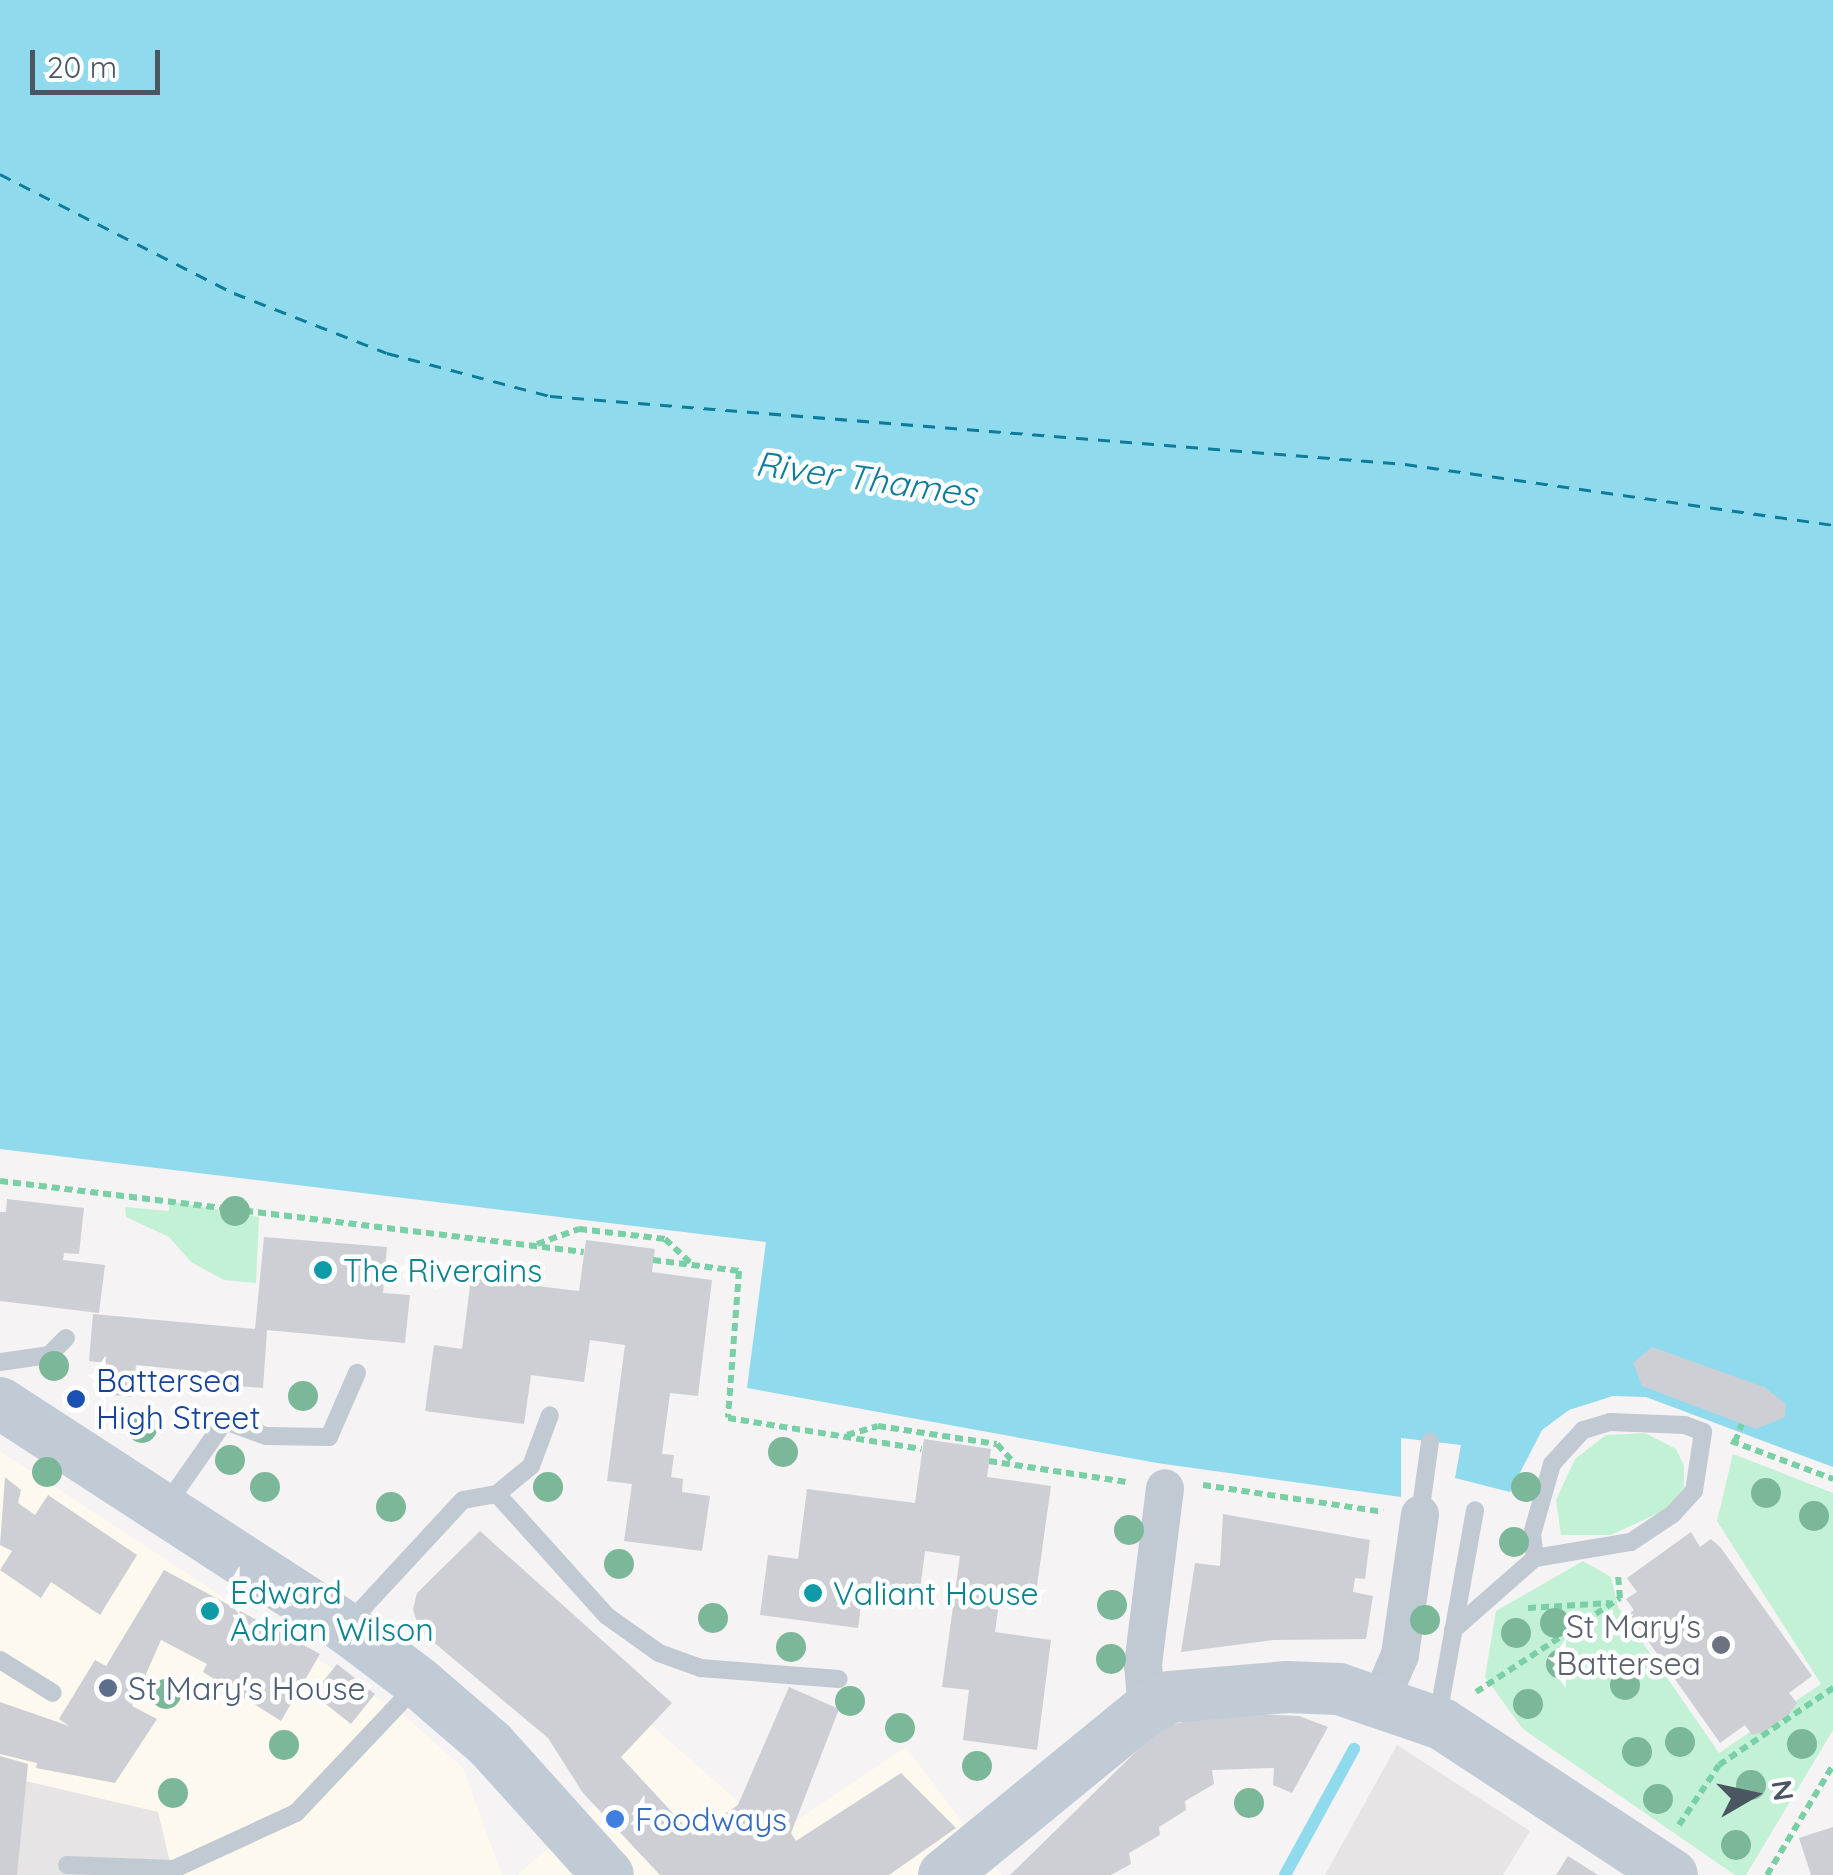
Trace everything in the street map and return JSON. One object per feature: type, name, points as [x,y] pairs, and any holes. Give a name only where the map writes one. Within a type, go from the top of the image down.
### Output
[{"type":"street","points":[[0,1402],[346,1627],[419,1683],[490,1744],[608,1875]]},
{"type":"street","points":[[1147,1708],[1143,1665],[1165,1488]]},
{"type":"street","points":[[1380,1701],[1400,1655],[1420,1514]]},
{"type":"street","points":[[944,1875],[1147,1708],[1170,1696],[1287,1687],[1340,1689],[1440,1723],[1664,1870]]},
{"type":"lane","points":[[0,1362],[49,1355],[66,1338]]},
{"type":"lane","points":[[164,1508],[225,1421],[266,1436],[329,1437],[357,1373]]},
{"type":"lane","points":[[346,1627],[464,1500],[496,1494],[531,1466],[550,1415]]},
{"type":"lane","points":[[1453,1630],[1496,1598],[1535,1558],[1631,1542],[1673,1514],[1694,1491],[1703,1432],[1685,1424],[1610,1422],[1583,1430],[1552,1464],[1532,1534],[1535,1558]]},
{"type":"lane","points":[[1420,1514],[1430,1442]]},
{"type":"lane","points":[[496,1494],[607,1616],[659,1653],[701,1668],[839,1679]]},
{"type":"lane","points":[[1440,1723],[1475,1510]]},
{"type":"lane","points":[[0,1660],[53,1693]]},
{"type":"lane","points":[[67,1865],[173,1872],[296,1813],[419,1683]]},
{"type":"path","points":[[0,1181],[584,1252]]},
{"type":"path","points":[[531,1246],[580,1229],[664,1239],[694,1265]]},
{"type":"path","points":[[653,1260],[739,1271],[728,1418],[922,1449]]},
{"type":"path","points":[[1735,1442],[1742,1424]]},
{"type":"path","points":[[842,1437],[878,1426],[997,1444],[1016,1465]]},
{"type":"path","points":[[1703,1432],[1833,1479]]},
{"type":"path","points":[[989,1461],[1165,1488],[1206,1485],[1383,1512],[1384,1530]]},
{"type":"path","points":[[1440,1723],[1488,1681],[1620,1598],[1618,1570]]},
{"type":"path","points":[[1496,1598],[1509,1609],[1612,1603]]},
{"type":"path","points":[[1664,1870],[1719,1764],[1833,1688]]},
{"type":"path","points":[[1767,1875],[1833,1765]]},
{"type":"shaded area","points":[[0,1451],[405,1716],[463,1768],[502,1875],[173,1875],[123,1808],[0,1775]]},
{"type":"shaded area","points":[[649,1723],[735,1799],[769,1839],[906,1747],[1002,1875],[518,1875],[596,1804],[584,1788]]},
{"type":"shaded area","points":[[1397,1745],[1530,1831],[1503,1875],[1325,1875]]},
{"type":"shaded area","points":[[0,1775],[158,1812],[173,1875],[0,1875]]},
{"type":"green space","points":[[169,1201],[259,1217],[256,1283],[224,1280],[191,1262],[169,1237],[126,1217],[125,1207],[169,1211]]},
{"type":"green space","points":[[1645,1433],[1676,1449],[1684,1466],[1684,1487],[1667,1509],[1611,1535],[1561,1535],[1556,1500],[1575,1459],[1606,1435]]},
{"type":"green space","points":[[1733,1454],[1833,1493],[1833,1730],[1746,1875],[1735,1875],[1523,1729],[1485,1677],[1496,1611],[1583,1561],[1611,1577],[1618,1607],[1719,1753],[1821,1684],[1717,1521]]},
{"type":"water","name":"River Thames","points":[[0,0],[1833,0],[1833,1467],[1646,1397],[1613,1396],[1569,1410],[1542,1430],[1510,1492],[1455,1478],[1461,1445],[1401,1438],[1401,1497],[1157,1463],[747,1388],[766,1242],[0,1149]]},
{"type":"building","points":[[7,1199],[84,1208],[79,1254],[64,1253],[63,1260],[105,1265],[99,1313],[0,1301],[0,1212],[6,1212]]},
{"type":"building","points":[[264,1237],[387,1247],[383,1293],[410,1295],[405,1343],[267,1330],[263,1388],[203,1383],[205,1372],[136,1365],[132,1397],[103,1394],[106,1363],[89,1361],[93,1314],[255,1329]]},
{"type":"building","points":[[586,1240],[655,1249],[652,1272],[712,1280],[698,1396],[670,1393],[662,1454],[674,1455],[671,1477],[683,1479],[682,1492],[710,1496],[702,1551],[624,1541],[632,1484],[607,1481],[625,1345],[590,1340],[584,1382],[531,1375],[524,1424],[425,1411],[434,1345],[462,1349],[471,1278],[579,1291]]},
{"type":"building","points":[[1652,1347],[1764,1387],[1786,1404],[1785,1417],[1756,1429],[1642,1386],[1633,1363]]},
{"type":"building","name":"Valiant House","points":[[924,1439],[991,1449],[987,1477],[1051,1486],[1035,1600],[1000,1596],[995,1632],[1051,1640],[1037,1750],[963,1740],[969,1690],[942,1687],[960,1556],[925,1551],[920,1590],[864,1583],[858,1628],[760,1615],[768,1555],[798,1559],[807,1489],[915,1503]]},
{"type":"building","points":[[5,1477],[21,1490],[18,1503],[35,1515],[48,1495],[137,1555],[100,1615],[51,1582],[41,1598],[0,1570],[12,1551],[0,1545]]},
{"type":"building","points":[[1223,1514],[1370,1540],[1365,1579],[1355,1578],[1353,1592],[1373,1596],[1366,1639],[1273,1640],[1181,1652],[1195,1563],[1220,1566]]},
{"type":"building","points":[[480,1531],[672,1703],[621,1757],[693,1835],[738,1805],[789,1687],[839,1709],[791,1833],[796,1841],[901,1773],[956,1828],[889,1875],[660,1875],[583,1793],[548,1738],[419,1630],[413,1609],[417,1593]]},
{"type":"building","name":"St Mary's Battersea","points":[[1691,1532],[1700,1547],[1711,1539],[1721,1548],[1812,1676],[1789,1693],[1797,1703],[1790,1713],[1766,1731],[1752,1735],[1745,1725],[1720,1743],[1629,1614],[1634,1610],[1626,1599],[1637,1592],[1627,1578]]},
{"type":"building","name":"St Mary's House","points":[[164,1570],[320,1654],[281,1721],[203,1672],[207,1664],[161,1640],[132,1706],[157,1719],[115,1783],[36,1768],[37,1763],[0,1754],[0,1702],[69,1726],[59,1719],[95,1660],[106,1666]]},
{"type":"building","points":[[337,1664],[375,1694],[351,1724],[313,1694]]},
{"type":"building","points":[[1230,1713],[1299,1716],[1328,1727],[1292,1793],[1273,1785],[1274,1768],[1212,1770],[1214,1784],[1185,1801],[1186,1810],[1159,1827],[1160,1835],[1129,1853],[1131,1864],[1111,1875],[1010,1875],[1168,1725]]},
{"type":"building","points":[[0,1756],[28,1764],[17,1875],[0,1875]]},
{"type":"building","points":[[1833,1827],[1833,1875],[1811,1875],[1799,1838]]},
{"type":"building","points":[[1568,1856],[1598,1875],[1556,1875]]},
{"type":"waterway","points":[[1285,1875],[1354,1749]]},
{"type":"ferry route","points":[[0,174],[234,293],[387,353],[550,396],[1405,464],[1833,525]]},
{"type":"place","name":"The Riverains","points":[[323,1270]]},
{"type":"place","name":"Battersea High Street","points":[[76,1399]]},
{"type":"place","name":"Valiant House","points":[[813,1593]]},
{"type":"place","name":"Edward Adrian Wilson","points":[[210,1611]]},
{"type":"place","name":"St Mary's Battersea","points":[[1721,1645]]},
{"type":"place","name":"St Mary's House","points":[[108,1688]]},
{"type":"place","name":"Foodways","points":[[615,1819]]}]
